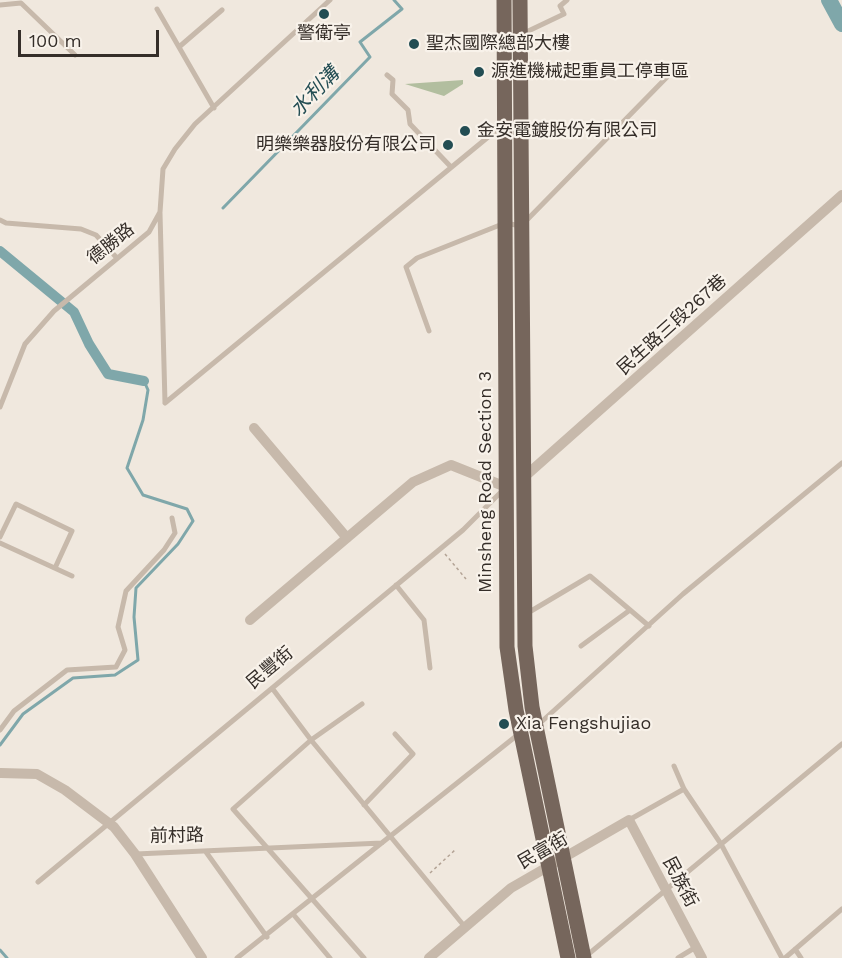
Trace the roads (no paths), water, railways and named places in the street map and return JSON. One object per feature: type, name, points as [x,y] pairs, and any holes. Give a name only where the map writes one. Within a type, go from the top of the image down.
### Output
[{"type":"main road","name":"Minsheng Road Section 3","points":[[504,0],[507,647],[520,732],[568,958]]},
{"type":"main road","name":"Minsheng Road Section 3","points":[[520,0],[523,616],[528,682],[584,958]]},
{"type":"street","name":"民生路三段267巷","points":[[522,479],[842,195]]},
{"type":"street","points":[[254,428],[347,538]]},
{"type":"street","points":[[250,620],[413,482],[451,465],[506,487]]},
{"type":"street","name":"前村路","points":[[0,773],[37,774],[65,790],[108,823],[135,854]]},
{"type":"street","name":"民富街","points":[[429,958],[512,888],[549,864],[629,820]]},
{"type":"street","name":"民族街","points":[[629,820],[702,958]]},
{"type":"street","points":[[135,854],[202,958]]},
{"type":"lane","points":[[330,0],[214,108],[175,149],[163,169],[160,212],[165,403],[493,133],[520,130]]},
{"type":"lane","points":[[520,35],[564,14],[560,6],[567,0]]},
{"type":"lane","points":[[0,5],[21,3],[75,55]]},
{"type":"lane","points":[[157,9],[214,108]]},
{"type":"lane","points":[[179,47],[222,10]]},
{"type":"lane","points":[[387,75],[393,80],[392,94],[408,110],[410,124],[451,167]]},
{"type":"lane","points":[[429,331],[406,267],[417,258],[505,223],[521,226],[669,75]]},
{"type":"lane","name":"德勝路","points":[[0,406],[25,344],[54,311],[116,257],[149,232],[160,212]]},
{"type":"lane","points":[[0,220],[6,223],[81,229],[96,235],[116,257]]},
{"type":"lane","points":[[237,958],[267,937],[311,898],[391,837],[520,732],[537,726],[683,594],[842,463]]},
{"type":"lane","name":"民豐街","points":[[38,882],[440,548],[506,487],[522,479]]},
{"type":"lane","points":[[0,537],[16,504],[72,531],[55,568]]},
{"type":"lane","points":[[0,729],[14,711],[68,670],[116,667],[126,650],[118,627],[126,591],[164,550],[175,533],[172,518]]},
{"type":"lane","points":[[0,543],[72,576]]},
{"type":"lane","points":[[523,616],[590,576],[649,626]]},
{"type":"lane","points":[[396,585],[424,620],[430,668]]},
{"type":"lane","points":[[581,646],[630,610]]},
{"type":"lane","points":[[272,688],[311,740],[466,927]]},
{"type":"lane","points":[[362,704],[311,740],[233,809],[364,958]]},
{"type":"lane","points":[[364,805],[413,754],[395,735]]},
{"type":"lane","points":[[584,958],[842,744]]},
{"type":"lane","points":[[674,766],[684,789],[722,844],[784,958],[842,909]]},
{"type":"lane","name":"民富街","points":[[629,820],[684,789]]},
{"type":"lane","name":"前村路","points":[[135,854],[383,843]]},
{"type":"lane","points":[[206,852],[267,937]]},
{"type":"lane","points":[[293,914],[330,958]]},
{"type":"lane","points":[[678,958],[696,946]]},
{"type":"lane","points":[[795,949],[801,958]]},
{"type":"waterway","name":"水利溝","points":[[223,208],[370,57],[360,42],[402,9],[394,0]]},
{"type":"waterway","points":[[829,0],[842,24]]},
{"type":"waterway","points":[[0,251],[74,312],[89,344],[108,374],[144,381]]},
{"type":"waterway","points":[[0,745],[23,714],[73,678],[115,675],[138,660],[134,617],[136,588],[178,544],[193,521],[187,509],[143,495],[127,468],[143,420],[148,390],[144,381]]},
{"type":"waterway","points":[[0,950],[7,958]]},
{"type":"place","name":"警衛亭","points":[[324,14]]},
{"type":"place","name":"聖杰國際總部大樓","points":[[414,44]]},
{"type":"place","name":"源進機械起重員工停車區","points":[[479,72]]},
{"type":"place","name":"金安電鍍股份有限公司","points":[[465,131]]},
{"type":"place","name":"明樂樂器股份有限公司","points":[[448,145]]},
{"type":"place","name":"Xia Fengshujiao","points":[[504,724]]}]
